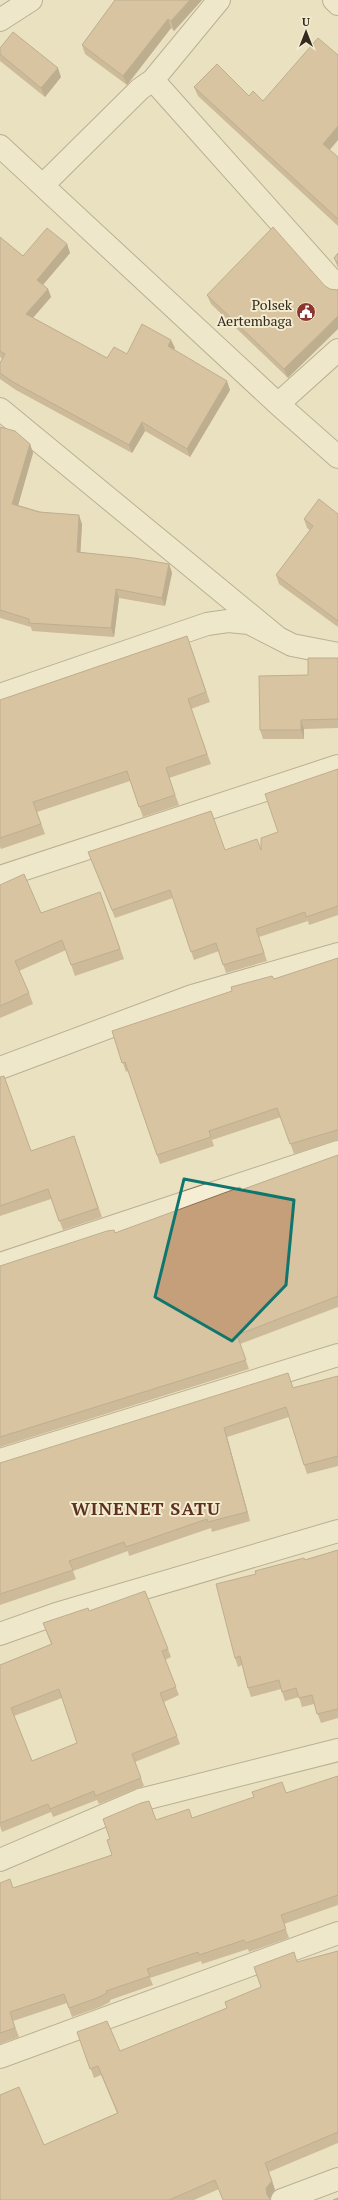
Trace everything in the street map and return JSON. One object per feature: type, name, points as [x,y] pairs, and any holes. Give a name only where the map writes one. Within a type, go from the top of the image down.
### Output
[{"type":"street","points":[[0,19],[31,0]]},
{"type":"street","points":[[43,185],[140,89],[153,80],[219,0]]},
{"type":"street","points":[[334,0],[338,4]]},
{"type":"street","points":[[153,80],[338,287]]},
{"type":"street","points":[[0,146],[278,404],[338,457]]},
{"type":"street","points":[[278,404],[338,350]]},
{"type":"street","points":[[0,409],[277,637]]},
{"type":"street","points":[[0,695],[207,624],[228,621],[249,623],[292,645],[338,654]]},
{"type":"street","points":[[0,878],[338,766]]},
{"type":"street","points":[[0,1068],[192,996],[338,954]]},
{"type":"street","points":[[0,1264],[338,1152]]},
{"type":"street","points":[[0,1460],[338,1355]]},
{"type":"street","points":[[0,1634],[56,1614],[338,1530]]},
{"type":"street","points":[[0,1860],[140,1800],[338,1750]]},
{"type":"street","points":[[0,2056],[338,1933]]},
{"type":"street","points":[[282,2200],[338,2179]]},
{"type":"highlighted area","points":[[184,1179],[294,1200],[286,1285],[232,1341],[155,1297]]},
{"type":"building","points":[[115,0],[190,0],[171,21],[168,19],[123,76],[82,45]]},
{"type":"building","points":[[13,32],[58,68],[41,88],[0,54],[0,48]]},
{"type":"building","points":[[318,38],[338,55],[338,126],[323,144],[338,157],[338,219],[194,87],[217,64],[249,96],[253,91],[263,101]]},
{"type":"building","points":[[273,227],[325,286],[330,289],[338,289],[338,316],[284,369],[207,295]]},
{"type":"building","points":[[47,228],[67,244],[37,280],[48,289],[26,314],[107,358],[114,347],[127,354],[142,324],[171,340],[168,346],[227,381],[187,449],[142,422],[129,445],[13,382],[0,373],[0,363],[5,354],[0,351],[0,237],[23,256]]},
{"type":"building","points":[[338,253],[338,264],[334,258]]},
{"type":"building","points":[[0,427],[15,431],[30,444],[12,504],[39,512],[79,515],[77,552],[134,558],[169,564],[162,598],[116,589],[111,628],[29,623],[29,619],[0,610]]},
{"type":"building","points":[[319,499],[338,514],[338,621],[276,575],[313,526],[304,519]]},
{"type":"building","points":[[187,636],[206,692],[188,699],[207,754],[166,768],[175,795],[139,807],[127,771],[33,802],[41,824],[0,838],[0,700]]},
{"type":"building","points":[[308,658],[338,658],[338,719],[301,720],[301,730],[260,730],[259,676],[308,675]]},
{"type":"building","points":[[338,769],[338,906],[306,917],[305,912],[256,929],[264,953],[223,965],[216,943],[191,952],[170,890],[112,910],[88,852],[211,811],[225,850],[257,839],[261,850],[261,838],[278,832],[265,794]]},
{"type":"building","points":[[24,874],[41,913],[100,892],[120,949],[71,965],[62,940],[15,961],[29,993],[0,1006],[0,885]]},
{"type":"building","points":[[338,958],[338,1131],[337,1130],[290,1144],[277,1108],[209,1131],[211,1137],[157,1155],[125,1062],[122,1063],[112,1031],[232,991],[231,987],[272,976],[274,979]]},
{"type":"building","points":[[4,1076],[31,1151],[74,1136],[98,1208],[59,1221],[48,1189],[0,1206],[0,1077]]},
{"type":"building","points":[[338,1155],[338,1296],[237,1335],[246,1360],[0,1437],[0,1266],[107,1231],[114,1230],[115,1233],[240,1187],[241,1190]]},
{"type":"building","points":[[288,1373],[293,1388],[338,1376],[338,1456],[304,1465],[286,1407],[224,1428],[247,1512],[208,1522],[207,1519],[126,1547],[124,1542],[69,1561],[73,1570],[0,1594],[0,1463]]},
{"type":"building","points":[[338,1550],[338,1709],[317,1714],[312,1695],[299,1698],[296,1688],[282,1692],[279,1680],[248,1688],[240,1656],[235,1658],[216,1584],[256,1574],[255,1571],[304,1558],[305,1560]]},
{"type":"building","points":[[145,1591],[168,1649],[162,1651],[176,1687],[160,1693],[177,1736],[132,1754],[141,1778],[95,1796],[94,1791],[50,1809],[48,1804],[0,1823],[0,1665],[52,1644],[43,1623],[88,1608],[89,1611]],"holes":[[[59,1689],[77,1743],[32,1761],[11,1708]]]},
{"type":"building","points":[[338,1776],[338,1895],[281,1915],[286,1929],[246,1943],[244,1940],[199,1955],[198,1952],[147,1969],[150,1976],[106,1991],[107,1993],[97,1998],[69,2008],[64,1994],[10,2012],[15,2028],[0,2033],[0,1883],[10,1879],[13,1888],[112,1855],[107,1840],[110,1839],[103,1819],[141,1803],[149,1801],[156,1820],[189,1809],[192,1818],[254,1797],[252,1792],[282,1782],[286,1793]]},
{"type":"building","points":[[338,1951],[338,2132],[265,2163],[272,2181],[266,2188],[267,2195],[271,2200],[223,2200],[215,2180],[169,2200],[0,2200],[0,2095],[19,2087],[44,2145],[118,2113],[98,2066],[90,2069],[77,2032],[107,2021],[120,2051],[227,2008],[225,2002],[261,1987],[254,1967],[294,1952],[297,1962]]},
{"type":"place","name":"Polsek Aertembaga","points":[[306,312]]},
{"type":"district","name":"WINENET SATU","points":[[146,1508]]}]
